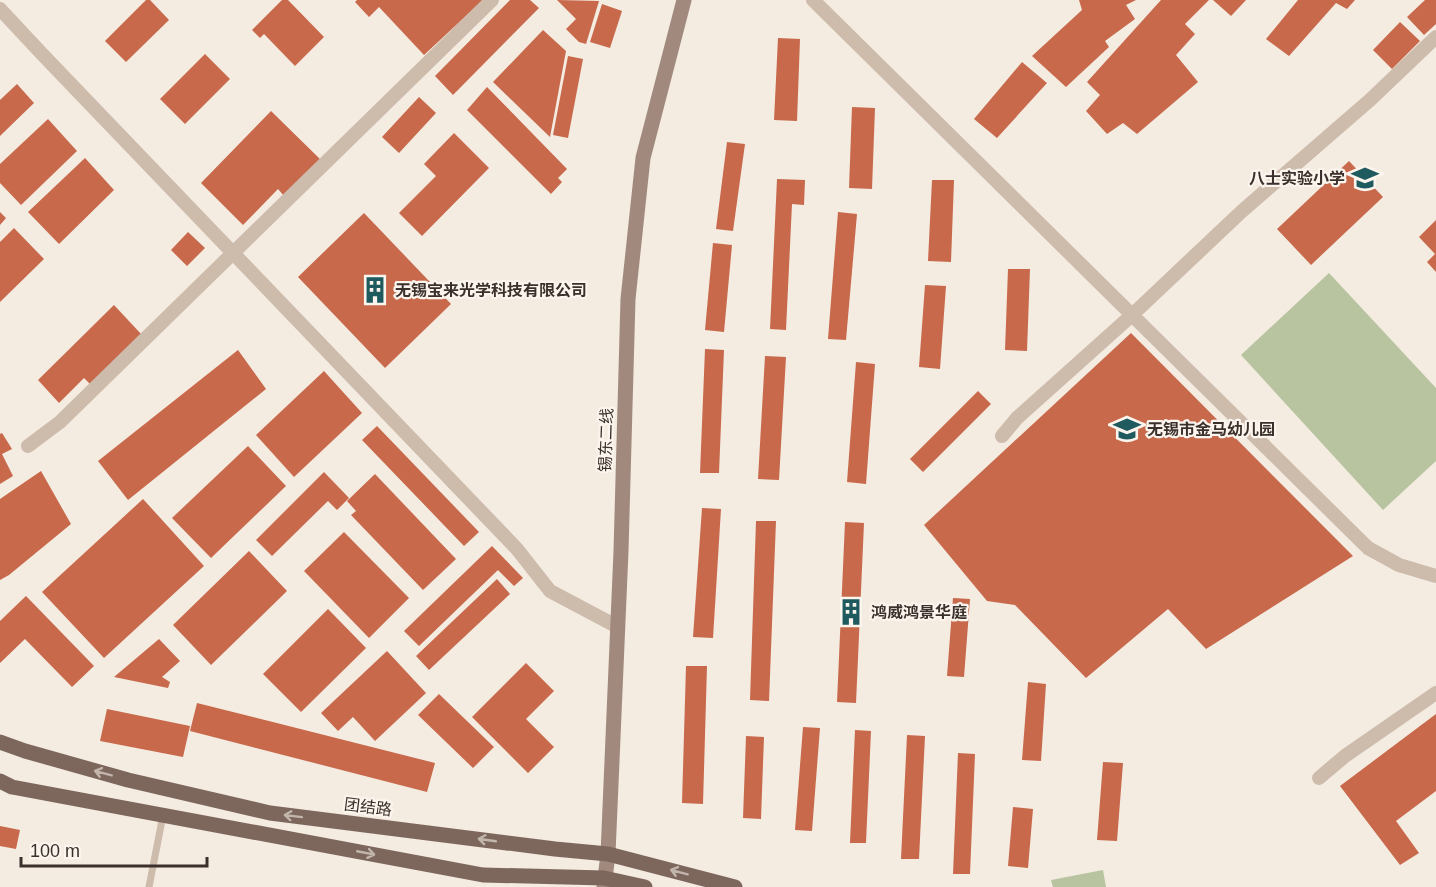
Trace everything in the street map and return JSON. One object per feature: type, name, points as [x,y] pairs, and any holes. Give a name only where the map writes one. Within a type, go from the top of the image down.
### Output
[{"type":"main road","name":"锡东二线","points":[[604,882],[608,854],[618,627],[628,299],[643,158],[684,0]]},
{"type":"main road","name":"团结路","points":[[0,742],[128,780],[270,813],[608,854],[735,887]]},
{"type":"main road","points":[[0,781],[12,787],[483,875],[604,882],[645,887]]},
{"type":"street","points":[[28,446],[60,422],[492,0]]},
{"type":"street","points":[[813,0],[1368,548],[1399,565],[1436,576]]},
{"type":"street","points":[[0,9],[517,549],[550,591],[618,627]]},
{"type":"street","points":[[1002,436],[1017,418],[1132,315],[1241,212],[1370,100],[1436,36]]},
{"type":"street","points":[[1319,778],[1346,756],[1436,693]]},
{"type":"lane","points":[[149,887],[163,815]]},
{"type":"green space","points":[[1329,273],[1436,388],[1436,461],[1383,510],[1241,355]]},
{"type":"green space","points":[[1103,870],[1106,887],[1053,887],[1051,880]]},
{"type":"building","points":[[146,0],[150,0],[169,20],[126,62],[105,41]]},
{"type":"building","points":[[282,0],[288,0],[324,37],[295,66],[264,34],[260,38],[252,30]]},
{"type":"building","points":[[357,0],[483,0],[424,55],[379,7],[369,17],[355,2]]},
{"type":"building","points":[[510,0],[530,0],[539,8],[453,95],[435,76]]},
{"type":"building","points":[[557,0],[599,1],[586,44],[579,42],[566,29],[576,19]]},
{"type":"building","points":[[1079,0],[1136,0],[1126,5],[1135,19],[1105,41],[1109,47],[1066,87],[1032,56],[1082,10]]},
{"type":"building","points":[[1161,0],[1209,0],[1185,24],[1195,34],[1176,55],[1198,82],[1137,134],[1123,123],[1107,134],[1086,111],[1100,95],[1087,82]]},
{"type":"building","points":[[1213,0],[1246,0],[1231,16]]},
{"type":"building","points":[[1298,0],[1355,0],[1347,9],[1336,3],[1289,56],[1266,39]]},
{"type":"building","points":[[1425,0],[1436,0],[1436,24],[1424,35],[1407,17]]},
{"type":"building","points":[[602,4],[622,11],[610,48],[590,42]]},
{"type":"building","points":[[1400,22],[1420,41],[1392,69],[1373,50]]},
{"type":"building","points":[[543,30],[566,51],[550,137],[493,82]]},
{"type":"building","points":[[778,38],[800,39],[797,121],[774,120]]},
{"type":"building","points":[[205,54],[230,79],[185,124],[160,99]]},
{"type":"building","points":[[568,56],[583,59],[568,138],[553,135]]},
{"type":"building","points":[[1022,62],[1047,83],[997,138],[974,119]]},
{"type":"building","points":[[17,84],[34,103],[0,136],[0,100]]},
{"type":"building","points":[[487,87],[567,169],[558,178],[562,182],[551,194],[467,110]]},
{"type":"building","points":[[419,97],[436,113],[399,153],[382,137]]},
{"type":"building","points":[[852,107],[875,108],[872,189],[849,188]]},
{"type":"building","points":[[271,111],[320,159],[284,196],[278,189],[243,225],[201,183]]},
{"type":"building","points":[[48,119],[77,151],[21,205],[0,183],[0,164]]},
{"type":"building","points":[[454,133],[489,168],[422,236],[399,213],[436,176],[424,164]]},
{"type":"building","points":[[727,142],[745,144],[733,231],[716,229]]},
{"type":"building","points":[[85,158],[114,190],[59,244],[28,212]]},
{"type":"building","points":[[1349,161],[1383,197],[1311,265],[1277,229]]},
{"type":"building","points":[[777,179],[805,180],[804,205],[792,204],[786,330],[770,329]]},
{"type":"building","points":[[932,180],[954,180],[951,262],[928,261]]},
{"type":"building","points":[[0,212],[6,218],[0,225]]},
{"type":"building","points":[[838,212],[857,214],[846,340],[828,339]]},
{"type":"building","name":"无锡宝来光学科技有限公司","points":[[364,213],[451,304],[385,368],[298,277]]},
{"type":"building","points":[[1436,220],[1436,272],[1427,262],[1435,254],[1419,237]]},
{"type":"building","points":[[14,228],[44,259],[0,302],[0,242]]},
{"type":"building","points":[[188,232],[205,248],[187,266],[171,250]]},
{"type":"building","points":[[713,243],[732,245],[724,332],[705,330]]},
{"type":"building","points":[[1008,269],[1030,269],[1027,351],[1005,350]]},
{"type":"building","points":[[925,285],[946,286],[940,369],[919,367]]},
{"type":"building","points":[[114,305],[142,335],[91,385],[84,378],[59,403],[38,380]]},
{"type":"building","name":"无锡市金马幼儿园","points":[[1131,333],[1353,556],[1206,649],[1168,609],[1086,678],[1015,605],[987,601],[924,525]]},
{"type":"building","points":[[705,349],[724,350],[719,473],[700,473]]},
{"type":"building","points":[[238,350],[266,389],[128,500],[98,461]]},
{"type":"building","points":[[765,356],[786,357],[779,480],[758,479]]},
{"type":"building","points":[[856,362],[875,364],[866,484],[847,482]]},
{"type":"building","points":[[324,371],[362,413],[294,477],[256,435]]},
{"type":"building","points":[[978,391],[991,404],[923,472],[910,459]]},
{"type":"building","points":[[377,426],[479,532],[464,546],[362,440]]},
{"type":"building","points":[[2,433],[12,449],[2,454],[13,476],[0,484],[0,434]]},
{"type":"building","points":[[248,446],[286,486],[211,558],[172,518]]},
{"type":"building","points":[[41,471],[71,524],[0,580],[0,499]]},
{"type":"building","points":[[324,472],[349,498],[337,510],[328,501],[272,556],[256,540]]},
{"type":"building","points":[[375,474],[456,559],[423,590],[351,515],[356,511],[347,501]]},
{"type":"building","points":[[143,499],[204,566],[104,658],[42,592]]},
{"type":"building","points":[[702,508],[721,509],[713,638],[693,637]]},
{"type":"building","points":[[756,521],[776,521],[769,701],[750,700]]},
{"type":"building","name":"鸿威鸿景华庭","points":[[845,522],[864,523],[856,703],[837,702]]},
{"type":"building","points":[[344,532],[409,598],[369,638],[304,571]]},
{"type":"building","points":[[492,546],[523,578],[514,586],[498,570],[419,646],[404,631]]},
{"type":"building","points":[[249,551],[287,591],[211,665],[173,625]]},
{"type":"building","points":[[497,579],[510,594],[429,670],[416,656]]},
{"type":"building","points":[[26,596],[94,666],[72,687],[25,639],[0,663],[0,621]]},
{"type":"building","points":[[953,598],[970,599],[964,677],[947,676]]},
{"type":"building","points":[[328,609],[366,648],[301,712],[263,674]]},
{"type":"building","points":[[159,639],[180,661],[162,677],[170,682],[168,688],[114,677]]},
{"type":"building","points":[[387,651],[426,693],[375,741],[353,717],[338,731],[321,713]]},
{"type":"building","points":[[526,663],[554,691],[526,719],[554,747],[528,773],[472,717]]},
{"type":"building","points":[[686,666],[707,666],[703,804],[682,803]]},
{"type":"building","points":[[1028,682],[1046,684],[1041,761],[1022,760]]},
{"type":"building","points":[[439,694],[494,747],[473,768],[418,715]]},
{"type":"building","points":[[197,703],[435,763],[427,792],[190,731]]},
{"type":"building","points":[[107,709],[190,726],[183,757],[100,741]]},
{"type":"building","points":[[1436,714],[1436,791],[1396,821],[1419,853],[1400,865],[1340,786]]},
{"type":"building","points":[[803,727],[820,728],[812,831],[795,830]]},
{"type":"building","points":[[855,730],[871,731],[866,843],[850,843]]},
{"type":"building","points":[[907,735],[925,736],[919,859],[901,859]]},
{"type":"building","points":[[746,736],[764,737],[761,819],[743,818]]},
{"type":"building","points":[[958,753],[975,754],[970,874],[953,874]]},
{"type":"building","points":[[1103,762],[1123,763],[1117,841],[1097,840]]},
{"type":"building","points":[[1013,807],[1033,809],[1028,868],[1008,866]]},
{"type":"building","points":[[0,826],[20,830],[16,849],[0,846]]},
{"type":"place","name":"八士实验小学","points":[[1365,178]]},
{"type":"place","name":"无锡宝来光学科技有限公司","points":[[375,290]]},
{"type":"place","name":"无锡市金马幼儿园","points":[[1127,429]]},
{"type":"place","name":"鸿威鸿景华庭","points":[[851,612]]}]
